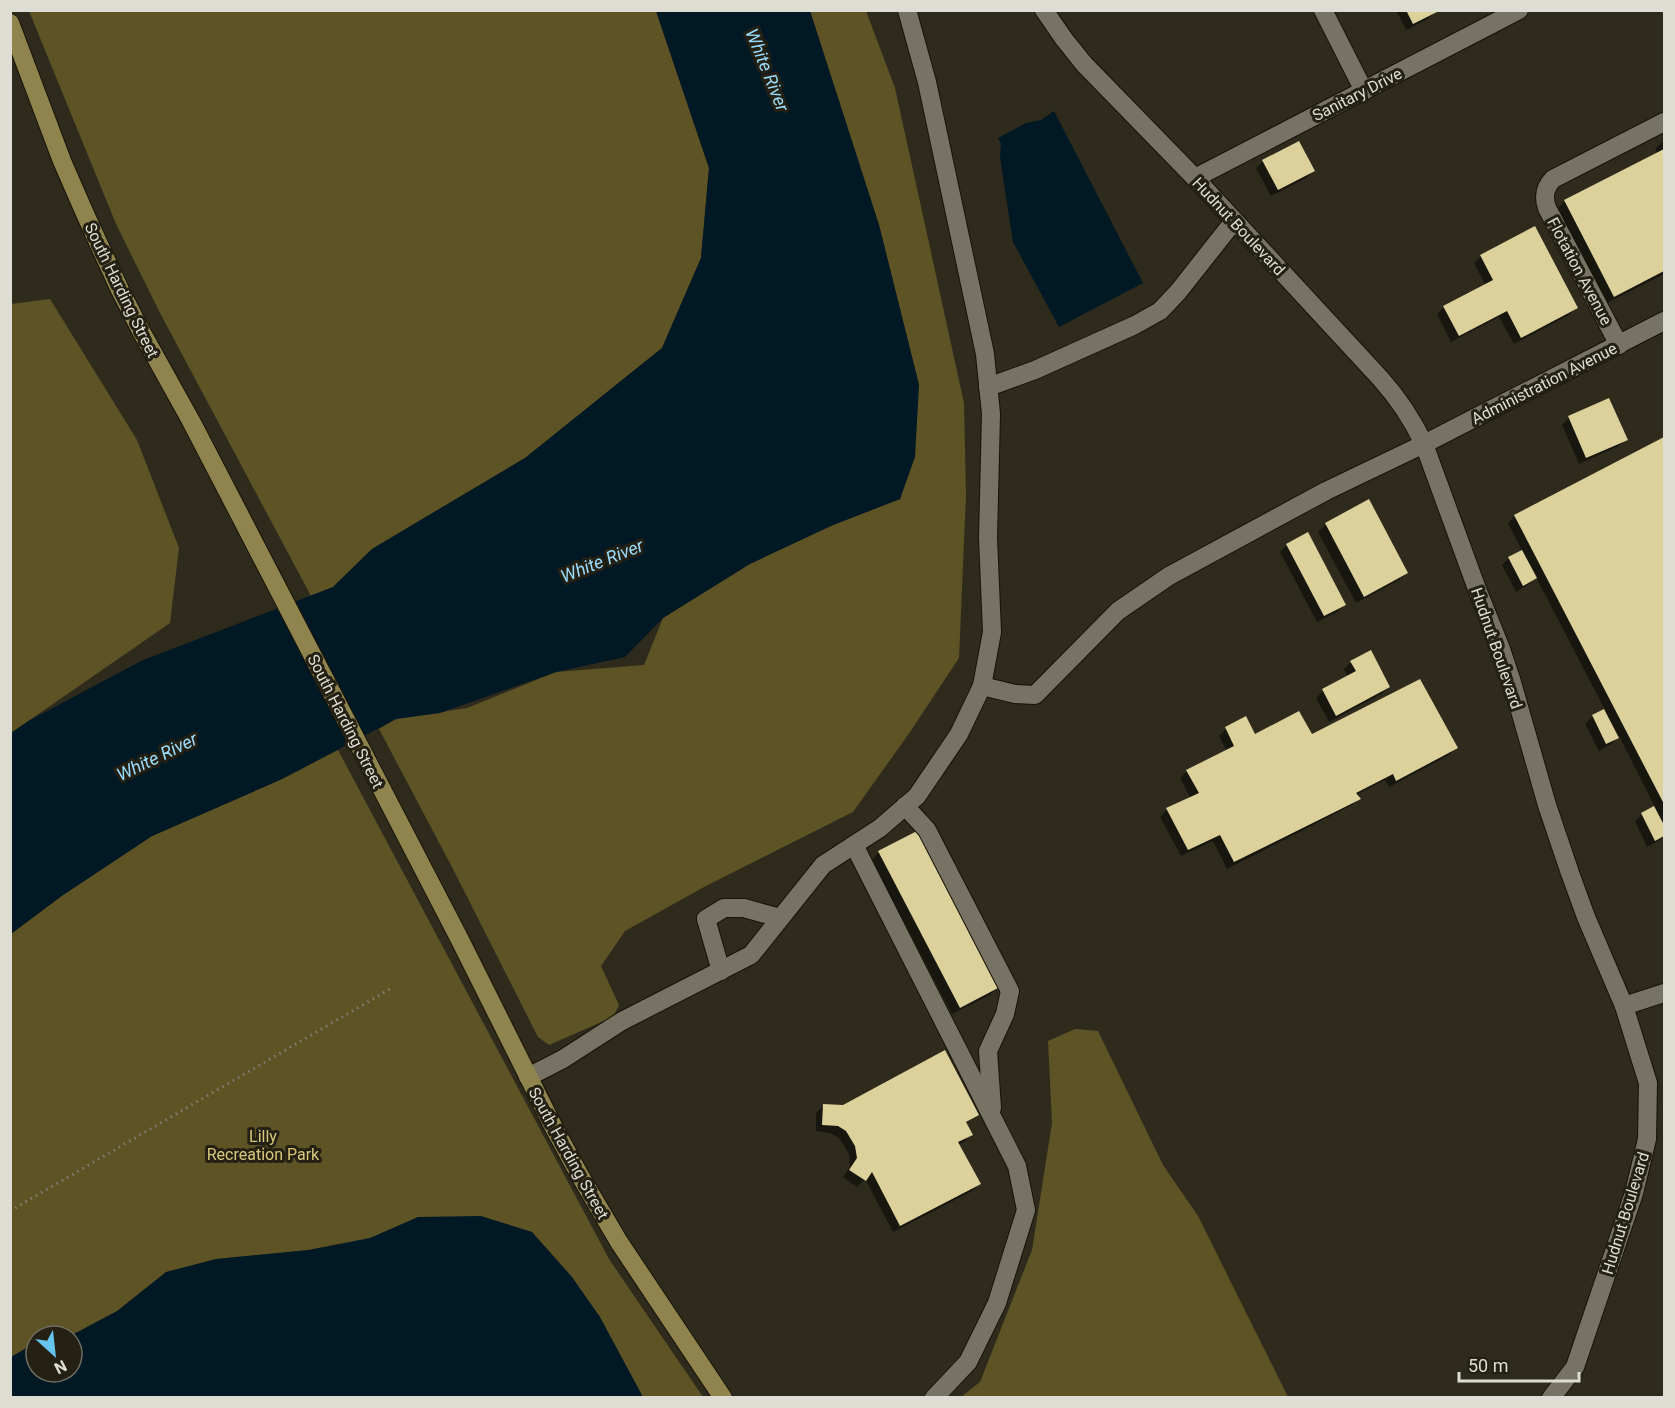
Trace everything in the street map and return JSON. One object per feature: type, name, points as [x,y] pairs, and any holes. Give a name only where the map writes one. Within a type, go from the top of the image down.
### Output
[{"type":"main road","name":"South Harding Street","points":[[10,23],[89,224],[141,331],[191,421],[459,938],[568,1156],[619,1242],[723,1398]]},
{"type":"street","points":[[528,1077],[563,1059],[622,1021],[751,956],[823,865],[880,828],[917,796],[959,734],[982,686],[992,632],[988,538],[991,414],[985,354],[929,93],[907,10]]},
{"type":"street","name":"Hudnut Boulevard","points":[[1044,10],[1084,64],[1195,178],[1388,386],[1412,419],[1424,444],[1511,679],[1547,805],[1570,873],[1624,1006],[1648,1083],[1647,1139],[1634,1193],[1575,1367],[1551,1398]]},
{"type":"street","points":[[1323,10],[1364,91]]},
{"type":"street","name":"Sanitary Drive","points":[[1195,178],[1519,10]]},
{"type":"street","name":"Flotation Avenue","points":[[1619,345],[1547,207],[1545,192],[1553,178],[1665,122]]},
{"type":"street","points":[[988,387],[1035,370],[1135,325],[1160,311],[1178,292],[1234,221]]},
{"type":"street","name":"Administration Avenue","points":[[982,686],[1015,694],[1035,695],[1118,610],[1169,576],[1326,491],[1424,444],[1665,321]]},
{"type":"street","points":[[905,806],[927,830],[1010,991],[1005,1014],[988,1051],[993,1118]]},
{"type":"street","points":[[854,845],[1017,1166],[1026,1210],[997,1303],[968,1362],[934,1398]]},
{"type":"street","points":[[722,971],[706,919],[724,908],[744,908],[780,918]]},
{"type":"street","points":[[1624,1006],[1665,993]]},
{"type":"path","points":[[10,1210],[390,989]]},
{"type":"green space","points":[[29,11],[656,11],[709,168],[701,258],[662,348],[525,458],[372,549],[333,587],[311,596],[160,313],[116,224]]},
{"type":"green space","points":[[810,11],[866,11],[895,88],[964,403],[966,496],[959,658],[853,812],[704,887],[625,931],[601,966],[619,1005],[613,1017],[549,1045],[538,1037],[379,729],[396,719],[467,708],[556,672],[644,665],[663,618],[750,563],[833,525],[900,499],[919,385],[879,225]]},
{"type":"green space","points":[[50,299],[137,440],[179,548],[170,623],[11,733],[11,304]]},
{"type":"green space","name":"Lilly Recreation Park","points":[[338,750],[609,1259],[703,1397],[11,1397],[10,934],[63,895],[152,836],[282,779]]},
{"type":"green space","points":[[1075,1029],[1098,1031],[1163,1165],[1198,1216],[1288,1397],[961,1397],[980,1382],[1032,1250],[1052,1123],[1048,1041]]},
{"type":"water","name":"White River","points":[[656,11],[810,11],[879,225],[919,385],[915,457],[900,499],[833,525],[750,564],[663,618],[625,657],[556,672],[440,713],[396,719],[282,779],[152,836],[63,895],[11,934],[11,733],[30,720],[141,661],[333,587],[372,549],[525,458],[662,348],[701,258],[709,168]]},
{"type":"water","points":[[1054,111],[1143,283],[1059,327],[1013,242],[1000,157],[1001,144],[998,138],[1026,123],[1041,120]]},
{"type":"water","points":[[481,1216],[532,1232],[572,1277],[600,1317],[643,1397],[11,1397],[11,1357],[24,1349],[24,1384],[84,1384],[84,1329],[117,1311],[166,1272],[216,1259],[308,1250],[370,1238],[418,1217]]},
{"type":"building","points":[[1406,10],[1436,10],[1437,12],[1413,24]]},
{"type":"building","points":[[1299,141],[1315,171],[1278,190],[1262,160]]},
{"type":"building","points":[[1664,149],[1664,271],[1614,297],[1564,200]]},
{"type":"building","points":[[1535,226],[1578,308],[1521,338],[1507,311],[1459,336],[1443,306],[1493,280],[1480,255]]},
{"type":"building","points":[[1609,398],[1628,440],[1586,458],[1568,416]]},
{"type":"building","points":[[1664,437],[1664,804],[1514,515]]},
{"type":"building","points":[[1369,499],[1408,573],[1364,597],[1325,523]]},
{"type":"building","points":[[1308,532],[1346,605],[1324,616],[1286,544]]},
{"type":"building","points":[[1522,550],[1537,578],[1523,586],[1508,557]]},
{"type":"building","points":[[1371,650],[1390,687],[1336,716],[1322,689],[1356,671],[1350,661]]},
{"type":"building","points":[[1420,679],[1458,748],[1396,781],[1393,774],[1356,793],[1361,799],[1234,862],[1220,835],[1188,850],[1166,808],[1199,793],[1186,770],[1234,746],[1225,727],[1246,716],[1255,734],[1299,711],[1312,734]]},
{"type":"building","points":[[1604,709],[1619,738],[1606,744],[1592,715]]},
{"type":"building","points":[[1654,806],[1664,825],[1664,836],[1655,841],[1641,813]]},
{"type":"building","points":[[917,831],[998,988],[960,1008],[878,851]]},
{"type":"building","points":[[945,1050],[979,1115],[966,1122],[973,1135],[958,1142],[981,1184],[900,1226],[872,1172],[866,1181],[849,1170],[857,1158],[855,1146],[846,1131],[838,1126],[822,1125],[823,1104],[843,1105]]}]
